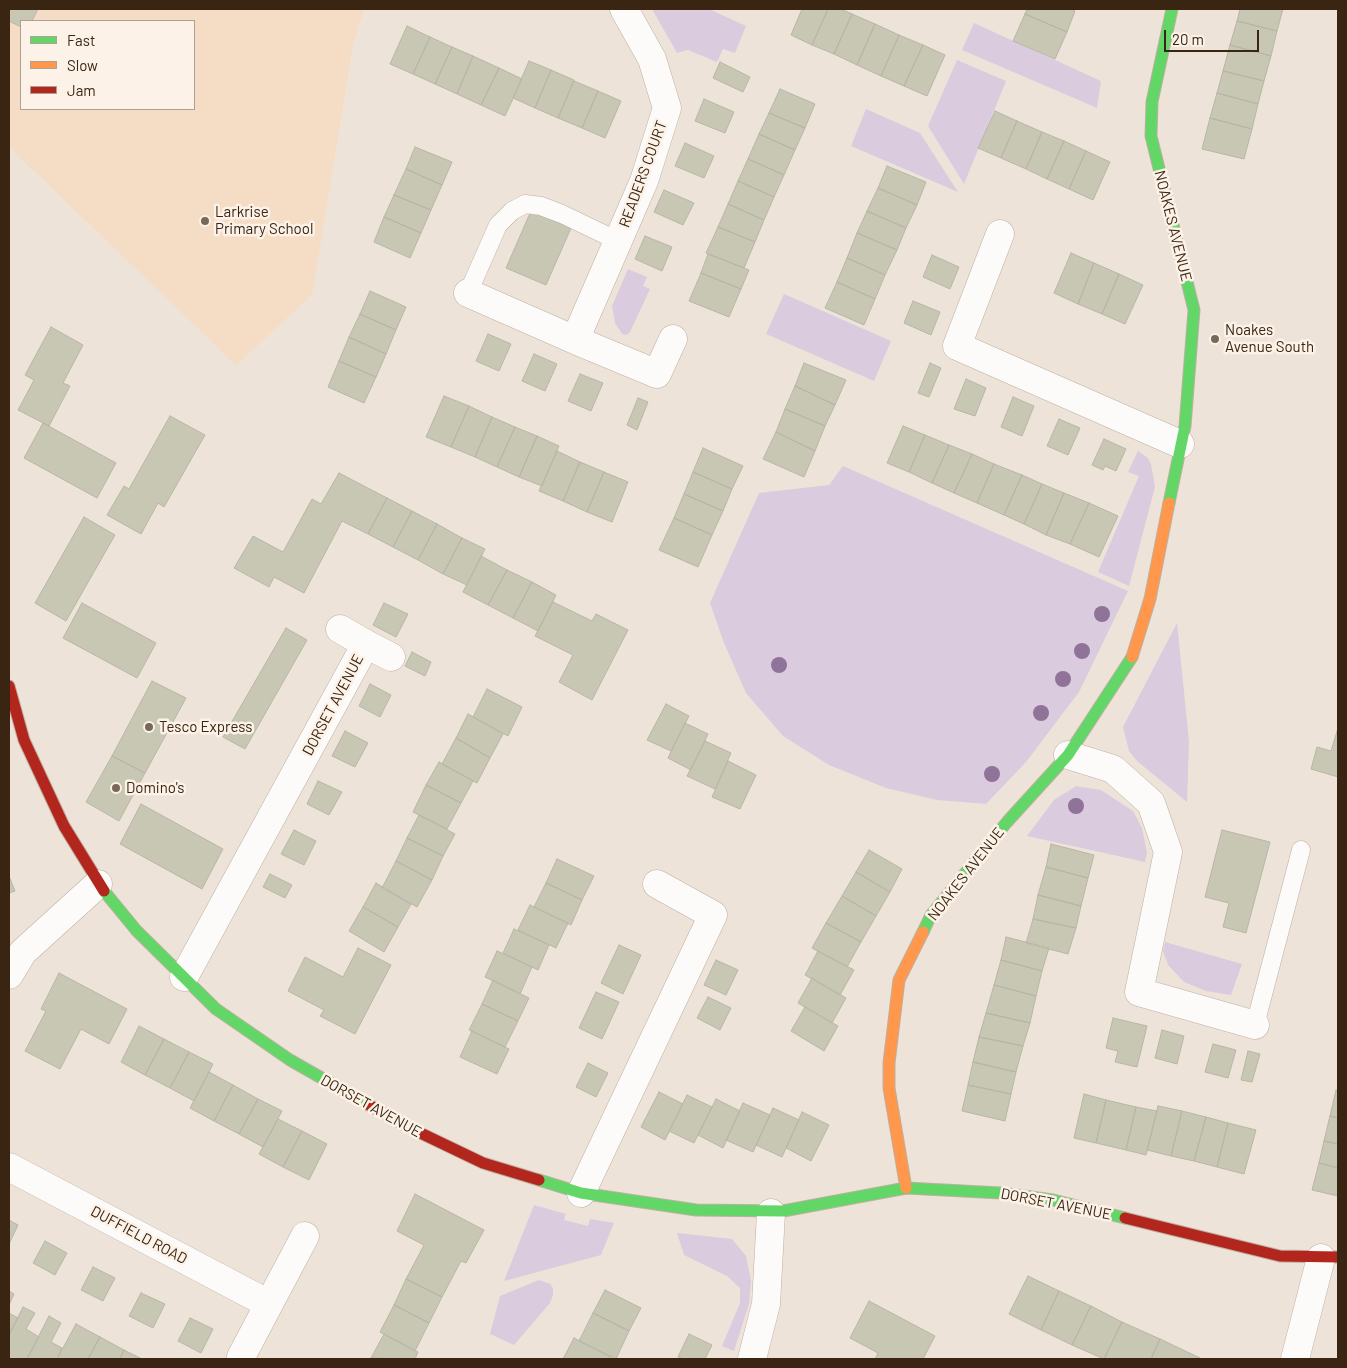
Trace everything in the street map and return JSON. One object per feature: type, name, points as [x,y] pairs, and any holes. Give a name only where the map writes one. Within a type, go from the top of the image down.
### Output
[{"type":"street","name":"READERS COURT","points":[[576,340],[644,180],[667,108],[652,59],[624,9]]},
{"type":"street","name":"NOAKES AVENUE","points":[[906,1188],[889,1088],[889,1063],[899,980],[931,915],[1007,822],[1068,756],[1132,658],[1150,600],[1180,444],[1186,426],[1194,310],[1151,136],[1152,102],[1172,9]]},
{"type":"street","points":[[1000,234],[958,346],[1180,444]]},
{"type":"street","points":[[468,293],[657,374],[673,339]]},
{"type":"street","name":"DORSET AVENUE","points":[[340,629],[391,657]]},
{"type":"street","name":"DORSET AVENUE","points":[[184,977],[366,644]]},
{"type":"street","name":"DORSET AVENUE","points":[[9,686],[16,742],[98,884],[136,930],[216,1009],[290,1060],[410,1128],[483,1163],[581,1194],[696,1210],[771,1213],[906,1188],[1001,1193],[1053,1200],[1280,1256],[1329,1257]]},
{"type":"street","points":[[1068,756],[1113,769],[1151,803],[1168,852],[1139,992],[1255,1026]]},
{"type":"street","points":[[9,975],[23,952],[98,884]]},
{"type":"street","points":[[581,1194],[713,915],[657,884]]},
{"type":"street","name":"DUFFIELD ROAD","points":[[9,1167],[269,1304]]},
{"type":"street","points":[[752,1359],[766,1304],[771,1213]]},
{"type":"street","points":[[240,1357],[305,1236]]},
{"type":"street","points":[[1296,1359],[1329,1257]]},
{"type":"lane","points":[[468,293],[498,225],[512,211],[525,204],[541,206],[562,214],[618,241]]},
{"type":"lane","points":[[1255,1026],[1301,850]]},
{"type":"shaded area","name":"Larkrise Primary School","points":[[9,9],[364,9],[353,45],[312,295],[236,365],[9,147]]},
{"type":"shaded area","points":[[652,9],[709,9],[746,26],[735,53],[723,49],[717,62],[688,50],[677,53]]},
{"type":"shaded area","points":[[974,23],[1101,81],[1097,108],[962,50]]},
{"type":"shaded area","points":[[957,60],[1006,81],[964,184],[928,126]]},
{"type":"shaded area","points":[[866,109],[920,133],[958,192],[851,146]]},
{"type":"shaded area","points":[[628,269],[647,277],[643,286],[650,289],[630,332],[626,335],[622,334],[615,323],[612,306]]},
{"type":"shaded area","points":[[784,294],[891,341],[874,381],[766,334]]},
{"type":"shaded area","points":[[1138,451],[1148,458],[1151,464],[1155,487],[1129,586],[1098,572],[1139,476],[1128,472]]},
{"type":"shaded area","points":[[843,466],[1128,591],[1079,692],[1026,762],[986,804],[937,800],[886,788],[829,765],[783,736],[746,693],[724,643],[710,603],[759,493],[829,485]]},
{"type":"shaded area","points":[[1177,623],[1189,741],[1187,802],[1137,761],[1129,751],[1123,727]]},
{"type":"shaded area","points":[[1076,786],[1101,790],[1133,811],[1142,828],[1147,853],[1145,862],[1027,836],[1054,800]]},
{"type":"shaded area","points":[[1165,942],[1242,964],[1231,995],[1206,991],[1184,982],[1168,965],[1163,951]]},
{"type":"shaded area","points":[[534,1205],[566,1214],[564,1220],[588,1226],[590,1219],[614,1223],[601,1255],[504,1281]]},
{"type":"shaded area","points":[[677,1233],[732,1239],[746,1256],[751,1281],[749,1304],[734,1351],[722,1346],[740,1303],[740,1288],[727,1276],[684,1255]]},
{"type":"shaded area","points":[[539,1280],[550,1284],[553,1288],[550,1303],[514,1345],[490,1334],[500,1296]]},
{"type":"building","points":[[9,9],[38,9],[32,20],[20,20],[20,26],[9,21]]},
{"type":"building","points":[[802,9],[828,9],[812,45],[791,35]]},
{"type":"building","points":[[828,9],[841,9],[852,14],[834,54],[812,45]]},
{"type":"building","points":[[1027,9],[1071,9],[1075,11],[1067,32],[1025,14]]},
{"type":"building","points":[[1240,9],[1283,9],[1277,31],[1237,21]]},
{"type":"building","points":[[852,14],[875,24],[857,65],[834,54]]},
{"type":"building","points":[[1025,14],[1067,32],[1055,59],[1013,41]]},
{"type":"building","points":[[1237,21],[1277,31],[1271,56],[1230,45]]},
{"type":"building","points":[[875,24],[899,35],[881,76],[857,65]]},
{"type":"building","points":[[407,26],[430,37],[413,74],[390,64]]},
{"type":"building","points":[[899,35],[923,45],[904,86],[881,76]]},
{"type":"building","points":[[430,37],[452,47],[435,84],[413,74]]},
{"type":"building","points":[[923,45],[945,55],[927,96],[904,86]]},
{"type":"building","points":[[1230,45],[1271,56],[1264,81],[1223,71]]},
{"type":"building","points":[[452,47],[473,56],[457,94],[435,84]]},
{"type":"building","points":[[473,56],[499,68],[481,105],[457,94]]},
{"type":"building","points":[[529,61],[551,70],[535,108],[513,98]]},
{"type":"building","points":[[720,62],[750,77],[743,92],[713,78]]},
{"type":"building","points":[[499,68],[522,79],[505,116],[481,105]]},
{"type":"building","points":[[551,70],[574,80],[558,118],[535,108]]},
{"type":"building","points":[[1223,71],[1264,81],[1258,104],[1217,93]]},
{"type":"building","points":[[574,81],[598,91],[582,128],[558,118]]},
{"type":"building","points":[[780,89],[815,104],[805,128],[769,113]]},
{"type":"building","points":[[598,91],[621,101],[605,138],[582,128]]},
{"type":"building","points":[[1217,93],[1258,104],[1252,129],[1210,118]]},
{"type":"building","points":[[704,99],[734,112],[725,133],[695,121]]},
{"type":"building","points":[[995,111],[1017,121],[1001,158],[978,148]]},
{"type":"building","points":[[769,113],[805,128],[795,150],[759,134]]},
{"type":"building","points":[[1210,118],[1252,129],[1244,159],[1202,149]]},
{"type":"building","points":[[1017,121],[1042,132],[1026,169],[1001,158]]},
{"type":"building","points":[[1042,132],[1064,141],[1047,179],[1026,169]]},
{"type":"building","points":[[759,134],[795,150],[784,175],[748,159]]},
{"type":"building","points":[[1064,141],[1086,151],[1069,189],[1047,179]]},
{"type":"building","points":[[685,143],[714,156],[704,178],[675,166]]},
{"type":"building","points":[[415,147],[452,162],[442,185],[406,169]]},
{"type":"building","points":[[1086,151],[1110,162],[1093,200],[1069,189]]},
{"type":"building","points":[[748,159],[784,175],[774,197],[738,181]]},
{"type":"building","points":[[887,166],[926,182],[917,205],[878,188]]},
{"type":"building","points":[[406,169],[442,185],[431,210],[394,195]]},
{"type":"building","points":[[738,181],[774,197],[764,220],[728,204]]},
{"type":"building","points":[[878,188],[917,205],[906,228],[867,211]]},
{"type":"building","points":[[664,190],[694,203],[683,225],[654,212]]},
{"type":"building","points":[[394,195],[431,210],[421,233],[384,217]]},
{"type":"building","points":[[728,204],[764,220],[755,242],[718,227]]},
{"type":"building","points":[[531,211],[571,228],[546,285],[506,268]]},
{"type":"building","points":[[867,211],[906,228],[897,250],[857,233]]},
{"type":"building","points":[[384,217],[421,233],[410,258],[374,242]]},
{"type":"building","points":[[718,227],[755,242],[744,268],[706,253]]},
{"type":"building","points":[[857,233],[897,250],[885,275],[847,258]]},
{"type":"building","points":[[645,236],[672,247],[662,271],[635,259]]},
{"type":"building","points":[[1071,253],[1094,263],[1078,304],[1054,293]]},
{"type":"building","points":[[708,254],[749,270],[741,289],[701,273]]},
{"type":"building","points":[[932,255],[959,267],[950,289],[923,277]]},
{"type":"building","points":[[847,258],[885,275],[875,299],[837,282]]},
{"type":"building","points":[[1094,263],[1119,274],[1102,314],[1078,304]]},
{"type":"building","points":[[701,273],[741,289],[729,317],[689,301]]},
{"type":"building","points":[[1119,274],[1143,285],[1125,324],[1102,314]]},
{"type":"building","points":[[837,282],[875,299],[864,325],[825,308]]},
{"type":"building","points":[[370,291],[406,307],[396,330],[360,314]]},
{"type":"building","points":[[913,301],[940,312],[931,335],[904,323]]},
{"type":"building","points":[[360,314],[396,330],[386,354],[349,337]]},
{"type":"building","points":[[51,327],[83,345],[63,383],[70,386],[49,426],[18,410],[34,380],[25,375]]},
{"type":"building","points":[[488,334],[511,344],[499,371],[476,361]]},
{"type":"building","points":[[349,337],[386,354],[376,377],[339,361]]},
{"type":"building","points":[[534,354],[557,364],[545,391],[522,381]]},
{"type":"building","points":[[339,361],[376,377],[364,403],[328,387]]},
{"type":"building","points":[[804,363],[846,380],[835,405],[795,386]]},
{"type":"building","points":[[930,363],[941,368],[929,397],[918,393]]},
{"type":"building","points":[[580,374],[603,383],[591,411],[568,401]]},
{"type":"building","points":[[966,379],[986,388],[975,416],[954,409]]},
{"type":"building","points":[[795,386],[835,405],[825,426],[785,409]]},
{"type":"building","points":[[444,396],[469,406],[451,447],[426,437]]},
{"type":"building","points":[[1013,397],[1034,406],[1022,436],[1001,427]]},
{"type":"building","points":[[638,398],[648,402],[637,430],[627,425]]},
{"type":"building","points":[[469,406],[492,417],[475,457],[451,447]]},
{"type":"building","points":[[785,409],[825,426],[815,451],[776,432]]},
{"type":"building","points":[[170,416],[205,435],[164,507],[158,503],[141,534],[107,515],[124,486],[129,489]]},
{"type":"building","points":[[492,417],[515,427],[497,467],[475,457]]},
{"type":"building","points":[[1059,419],[1080,428],[1068,455],[1047,446]]},
{"type":"building","points":[[43,423],[116,463],[97,498],[24,458]]},
{"type":"building","points":[[903,426],[925,435],[909,472],[887,463]]},
{"type":"building","points":[[515,427],[537,436],[519,477],[497,467]]},
{"type":"building","points":[[776,432],[815,451],[804,477],[763,459]]},
{"type":"building","points":[[925,435],[949,445],[932,483],[909,472]]},
{"type":"building","points":[[537,436],[559,446],[542,486],[519,477]]},
{"type":"building","points":[[1104,439],[1126,449],[1116,471],[1105,466],[1103,470],[1092,465]]},
{"type":"building","points":[[949,445],[972,454],[954,493],[932,483]]},
{"type":"building","points":[[703,448],[743,466],[732,489],[693,472]]},
{"type":"building","points":[[557,451],[580,462],[563,501],[539,491]]},
{"type":"building","points":[[972,454],[994,464],[977,503],[954,493]]},
{"type":"building","points":[[580,462],[604,472],[587,512],[563,501]]},
{"type":"building","points":[[994,464],[1022,475],[1004,515],[977,503]]},
{"type":"building","points":[[604,472],[628,482],[612,522],[587,512]]},
{"type":"building","points":[[693,472],[732,489],[723,511],[684,494]]},
{"type":"building","points":[[339,473],[387,498],[368,534],[342,521],[304,593],[274,577],[269,587],[234,568],[253,536],[283,552],[312,499],[321,504]]},
{"type":"building","points":[[1022,475],[1042,484],[1024,524],[1004,515]]},
{"type":"building","points":[[1042,484],[1064,493],[1046,535],[1024,524]]},
{"type":"building","points":[[1064,493],[1089,503],[1070,544],[1046,535]]},
{"type":"building","points":[[684,494],[723,511],[712,535],[674,518]]},
{"type":"building","points":[[387,498],[412,511],[393,547],[368,534]]},
{"type":"building","points":[[1089,503],[1118,516],[1099,557],[1070,544]]},
{"type":"building","points":[[412,511],[437,524],[418,560],[393,547]]},
{"type":"building","points":[[84,517],[115,535],[66,621],[35,603]]},
{"type":"building","points":[[674,518],[712,535],[698,567],[659,550]]},
{"type":"building","points":[[437,524],[462,538],[443,574],[418,560]]},
{"type":"building","points":[[462,538],[485,549],[467,585],[443,574]]},
{"type":"building","points":[[481,556],[507,570],[488,605],[463,592]]},
{"type":"building","points":[[507,570],[532,582],[513,618],[488,605]]},
{"type":"building","points":[[532,582],[556,595],[538,631],[513,618]]},
{"type":"building","points":[[553,602],[592,621],[596,614],[628,630],[592,700],[559,682],[573,655],[535,636]]},
{"type":"building","points":[[82,603],[156,643],[137,678],[63,638]]},
{"type":"building","points":[[384,603],[408,614],[396,637],[373,625]]},
{"type":"building","points":[[286,628],[307,640],[245,749],[223,737]]},
{"type":"building","points":[[412,652],[431,662],[425,676],[405,666]]},
{"type":"building","name":"Tesco Express","points":[[152,681],[186,698],[145,773],[112,756]]},
{"type":"building","points":[[370,684],[391,695],[380,717],[359,706]]},
{"type":"building","points":[[487,689],[522,707],[508,736],[473,717]]},
{"type":"building","points":[[666,704],[689,716],[671,751],[647,740]]},
{"type":"building","points":[[468,714],[503,734],[490,758],[456,738]]},
{"type":"building","points":[[685,723],[708,734],[691,770],[668,758]]},
{"type":"building","points":[[1338,728],[1338,777],[1311,769],[1317,747],[1331,751]]},
{"type":"building","points":[[345,731],[368,743],[355,767],[332,756]]},
{"type":"building","points":[[456,738],[490,758],[477,783],[442,764]]},
{"type":"building","points":[[705,741],[731,753],[715,789],[687,776]]},
{"type":"building","name":"Domino's","points":[[112,756],[145,773],[119,821],[86,802]]},
{"type":"building","points":[[728,761],[756,775],[740,809],[712,797]]},
{"type":"building","points":[[439,762],[473,781],[461,803],[426,785]]},
{"type":"building","points":[[318,781],[342,792],[329,815],[307,804]]},
{"type":"building","points":[[426,785],[461,803],[447,829],[413,812]]},
{"type":"building","points":[[141,804],[223,849],[202,889],[120,844]]},
{"type":"building","points":[[419,815],[455,834],[443,856],[407,838]]},
{"type":"building","points":[[294,830],[316,841],[304,865],[281,854]]},
{"type":"building","points":[[1222,830],[1270,842],[1246,933],[1223,927],[1229,903],[1205,897]]},
{"type":"building","points":[[407,838],[443,856],[432,880],[396,861]]},
{"type":"building","points":[[1051,844],[1094,855],[1088,878],[1046,867]]},
{"type":"building","points":[[869,850],[902,869],[890,892],[856,872]]},
{"type":"building","points":[[557,859],[594,876],[582,900],[546,883]]},
{"type":"building","points":[[396,861],[432,880],[417,907],[382,888]]},
{"type":"building","points":[[1046,867],[1088,878],[1081,906],[1038,895]]},
{"type":"building","points":[[856,872],[890,892],[876,916],[842,896]]},
{"type":"building","points":[[270,874],[292,885],[285,898],[263,887]]},
{"type":"building","points":[[9,876],[15,891],[9,893]]},
{"type":"building","points":[[376,883],[411,904],[398,927],[363,907]]},
{"type":"building","points":[[546,883],[582,900],[571,925],[534,907]]},
{"type":"building","points":[[1038,895],[1081,906],[1076,928],[1033,919]]},
{"type":"building","points":[[842,896],[876,916],[861,942],[826,923]]},
{"type":"building","points":[[530,905],[568,923],[556,948],[518,930]]},
{"type":"building","points":[[363,907],[398,927],[384,952],[349,931]]},
{"type":"building","points":[[1033,919],[1076,928],[1068,954],[1026,943]]},
{"type":"building","points":[[826,923],[861,942],[847,967],[812,948]]},
{"type":"building","points":[[514,929],[549,945],[538,970],[503,953]]},
{"type":"building","points":[[1006,937],[1049,948],[1042,971],[1001,960]]},
{"type":"building","points":[[619,945],[641,955],[623,994],[601,983]]},
{"type":"building","points":[[358,948],[391,965],[355,1034],[320,1016],[324,1010],[288,991],[305,957],[343,977]]},
{"type":"building","points":[[497,951],[532,967],[520,994],[485,977]]},
{"type":"building","points":[[818,951],[854,970],[840,995],[805,975]]},
{"type":"building","points":[[716,960],[738,970],[726,995],[704,985]]},
{"type":"building","points":[[1001,960],[1042,971],[1036,996],[994,985]]},
{"type":"building","points":[[59,973],[127,1009],[109,1044],[81,1029],[60,1069],[25,1051],[46,1011],[41,1009]]},
{"type":"building","points":[[812,978],[846,998],[832,1023],[798,1003]]},
{"type":"building","points":[[493,980],[529,998],[518,1021],[482,1004]]},
{"type":"building","points":[[994,985],[1036,996],[1030,1023],[986,1013]]},
{"type":"building","points":[[596,992],[619,1002],[602,1039],[579,1028]]},
{"type":"building","points":[[708,997],[731,1008],[720,1030],[697,1018]]},
{"type":"building","points":[[482,1004],[518,1021],[505,1047],[469,1030]]},
{"type":"building","points":[[805,1007],[838,1026],[824,1051],[791,1031]]},
{"type":"building","points":[[986,1013],[1030,1023],[1023,1046],[979,1037]]},
{"type":"building","points":[[1113,1018],[1147,1026],[1137,1067],[1115,1062],[1118,1051],[1106,1048]]},
{"type":"building","points":[[139,1026],[164,1039],[145,1075],[121,1062]]},
{"type":"building","points":[[1162,1030],[1184,1036],[1177,1064],[1155,1058]]},
{"type":"building","points":[[472,1031],[509,1049],[497,1074],[460,1057]]},
{"type":"building","points":[[979,1037],[1023,1046],[1016,1072],[973,1062]]},
{"type":"building","points":[[164,1039],[189,1052],[170,1088],[145,1075]]},
{"type":"building","points":[[1213,1044],[1236,1050],[1228,1078],[1205,1072]]},
{"type":"building","points":[[1248,1051],[1260,1054],[1252,1082],[1241,1080]]},
{"type":"building","points":[[189,1052],[213,1064],[194,1101],[170,1088]]},
{"type":"building","points":[[973,1062],[1016,1072],[1011,1094],[968,1085]]},
{"type":"building","points":[[588,1063],[608,1073],[596,1097],[576,1087]]},
{"type":"building","points":[[209,1072],[233,1085],[214,1121],[190,1108]]},
{"type":"building","points":[[233,1085],[258,1099],[239,1134],[214,1121]]},
{"type":"building","points":[[968,1085],[1011,1094],[1005,1121],[962,1111]]},
{"type":"building","points":[[1336,1090],[1338,1091],[1338,1118],[1330,1116]]},
{"type":"building","points":[[659,1092],[683,1104],[665,1140],[641,1127]]},
{"type":"building","points":[[1084,1094],[1106,1100],[1096,1143],[1074,1138]]},
{"type":"building","points":[[687,1095],[712,1107],[694,1143],[669,1131]]},
{"type":"building","points":[[258,1099],[282,1111],[263,1147],[239,1134]]},
{"type":"building","points":[[716,1099],[740,1111],[723,1148],[698,1135]]},
{"type":"building","points":[[1106,1100],[1136,1107],[1126,1150],[1096,1143]]},
{"type":"building","points":[[743,1103],[770,1115],[753,1152],[726,1140]]},
{"type":"building","points":[[1158,1106],[1182,1111],[1171,1156],[1147,1150]]},
{"type":"building","points":[[1136,1107],[1157,1111],[1146,1155],[1126,1150]]},
{"type":"building","points":[[773,1108],[799,1120],[782,1157],[756,1145]]},
{"type":"building","points":[[1182,1111],[1206,1117],[1194,1161],[1171,1156]]},
{"type":"building","points":[[802,1112],[829,1125],[811,1161],[786,1148]]},
{"type":"building","points":[[1330,1116],[1338,1118],[1338,1144],[1324,1141]]},
{"type":"building","points":[[1206,1117],[1228,1123],[1217,1167],[1194,1161]]},
{"type":"building","points":[[278,1119],[302,1131],[283,1167],[259,1154]]},
{"type":"building","points":[[1228,1123],[1256,1130],[1244,1174],[1217,1167]]},
{"type":"building","points":[[302,1131],[327,1144],[309,1180],[283,1167]]},
{"type":"building","points":[[1324,1141],[1338,1144],[1338,1168],[1319,1163]]},
{"type":"building","points":[[1319,1163],[1338,1168],[1338,1196],[1312,1190]]},
{"type":"building","points":[[415,1194],[484,1230],[466,1263],[461,1261],[442,1297],[406,1279],[424,1245],[397,1231]]},
{"type":"building","points":[[9,1220],[18,1225],[9,1244]]},
{"type":"building","points":[[45,1241],[67,1253],[55,1275],[33,1263]]},
{"type":"building","points":[[93,1267],[115,1278],[103,1301],[81,1290]]},
{"type":"building","points":[[1028,1276],[1059,1291],[1041,1330],[1009,1314]]},
{"type":"building","points":[[406,1279],[442,1297],[429,1323],[394,1305]]},
{"type":"building","points":[[605,1290],[641,1308],[629,1331],[593,1313]]},
{"type":"building","points":[[9,1291],[14,1294],[9,1305]]},
{"type":"building","points":[[1059,1291],[1091,1306],[1072,1345],[1041,1330]]},
{"type":"building","points":[[141,1293],[165,1304],[153,1328],[129,1316]]},
{"type":"building","points":[[869,1301],[935,1336],[923,1359],[875,1359],[878,1353],[850,1338]]},
{"type":"building","points":[[394,1305],[429,1323],[415,1351],[380,1332]]},
{"type":"building","points":[[1091,1306],[1122,1322],[1104,1359],[1072,1345]]},
{"type":"building","points":[[23,1307],[35,1313],[26,1329],[39,1337],[27,1359],[9,1359],[9,1335]]},
{"type":"building","points":[[9,1313],[18,1318],[9,1335]]},
{"type":"building","points":[[593,1313],[629,1331],[616,1359],[579,1341]]},
{"type":"building","points":[[49,1316],[61,1323],[51,1342],[62,1348],[57,1359],[27,1359]]},
{"type":"building","points":[[190,1318],[213,1329],[201,1353],[178,1341]]},
{"type":"building","points":[[1122,1322],[1160,1339],[1151,1359],[1104,1359]]},
{"type":"building","points":[[76,1324],[100,1337],[88,1359],[57,1359]]},
{"type":"building","points":[[384,1334],[418,1352],[415,1359],[371,1358]]},
{"type":"building","points":[[689,1334],[712,1345],[705,1359],[683,1359],[678,1357]]},
{"type":"building","points":[[100,1337],[124,1350],[120,1359],[88,1359]]},
{"type":"building","points":[[574,1338],[611,1357],[609,1359],[563,1359]]},
{"type":"building","points":[[1160,1339],[1200,1358],[1151,1359]]},
{"type":"building","points":[[124,1350],[142,1359],[120,1359]]},
{"type":"traffic: fast","points":[[1169,503],[1185,426],[1194,310],[1151,136],[1152,102],[1172,9]]},
{"type":"traffic: fast","points":[[923,932],[931,915],[1007,822],[1068,755],[1132,657]]},
{"type":"traffic: fast","points":[[104,891],[136,930],[216,1009],[290,1060],[369,1105]]},
{"type":"traffic: fast","points":[[539,1180],[581,1193],[696,1210],[783,1211],[906,1188],[1001,1193],[1053,1200],[1125,1218]]},
{"type":"traffic: slow","points":[[1132,657],[1150,599],[1169,503]]},
{"type":"traffic: slow","points":[[906,1188],[889,1088],[889,1063],[899,980],[923,932]]},
{"type":"traffic: jam","points":[[9,686],[24,740],[64,826],[104,891]]},
{"type":"traffic: jam","points":[[369,1105],[410,1128],[483,1163],[539,1180]]},
{"type":"traffic: jam","points":[[1125,1218],[1280,1256],[1338,1257]]},
{"type":"place","name":"Larkrise Primary School","points":[[205,221]]},
{"type":"place","name":"Noakes Avenue South","points":[[1215,339]]},
{"type":"place","name":"Tesco Express","points":[[149,727]]},
{"type":"place","name":"Domino's","points":[[116,788]]}]
